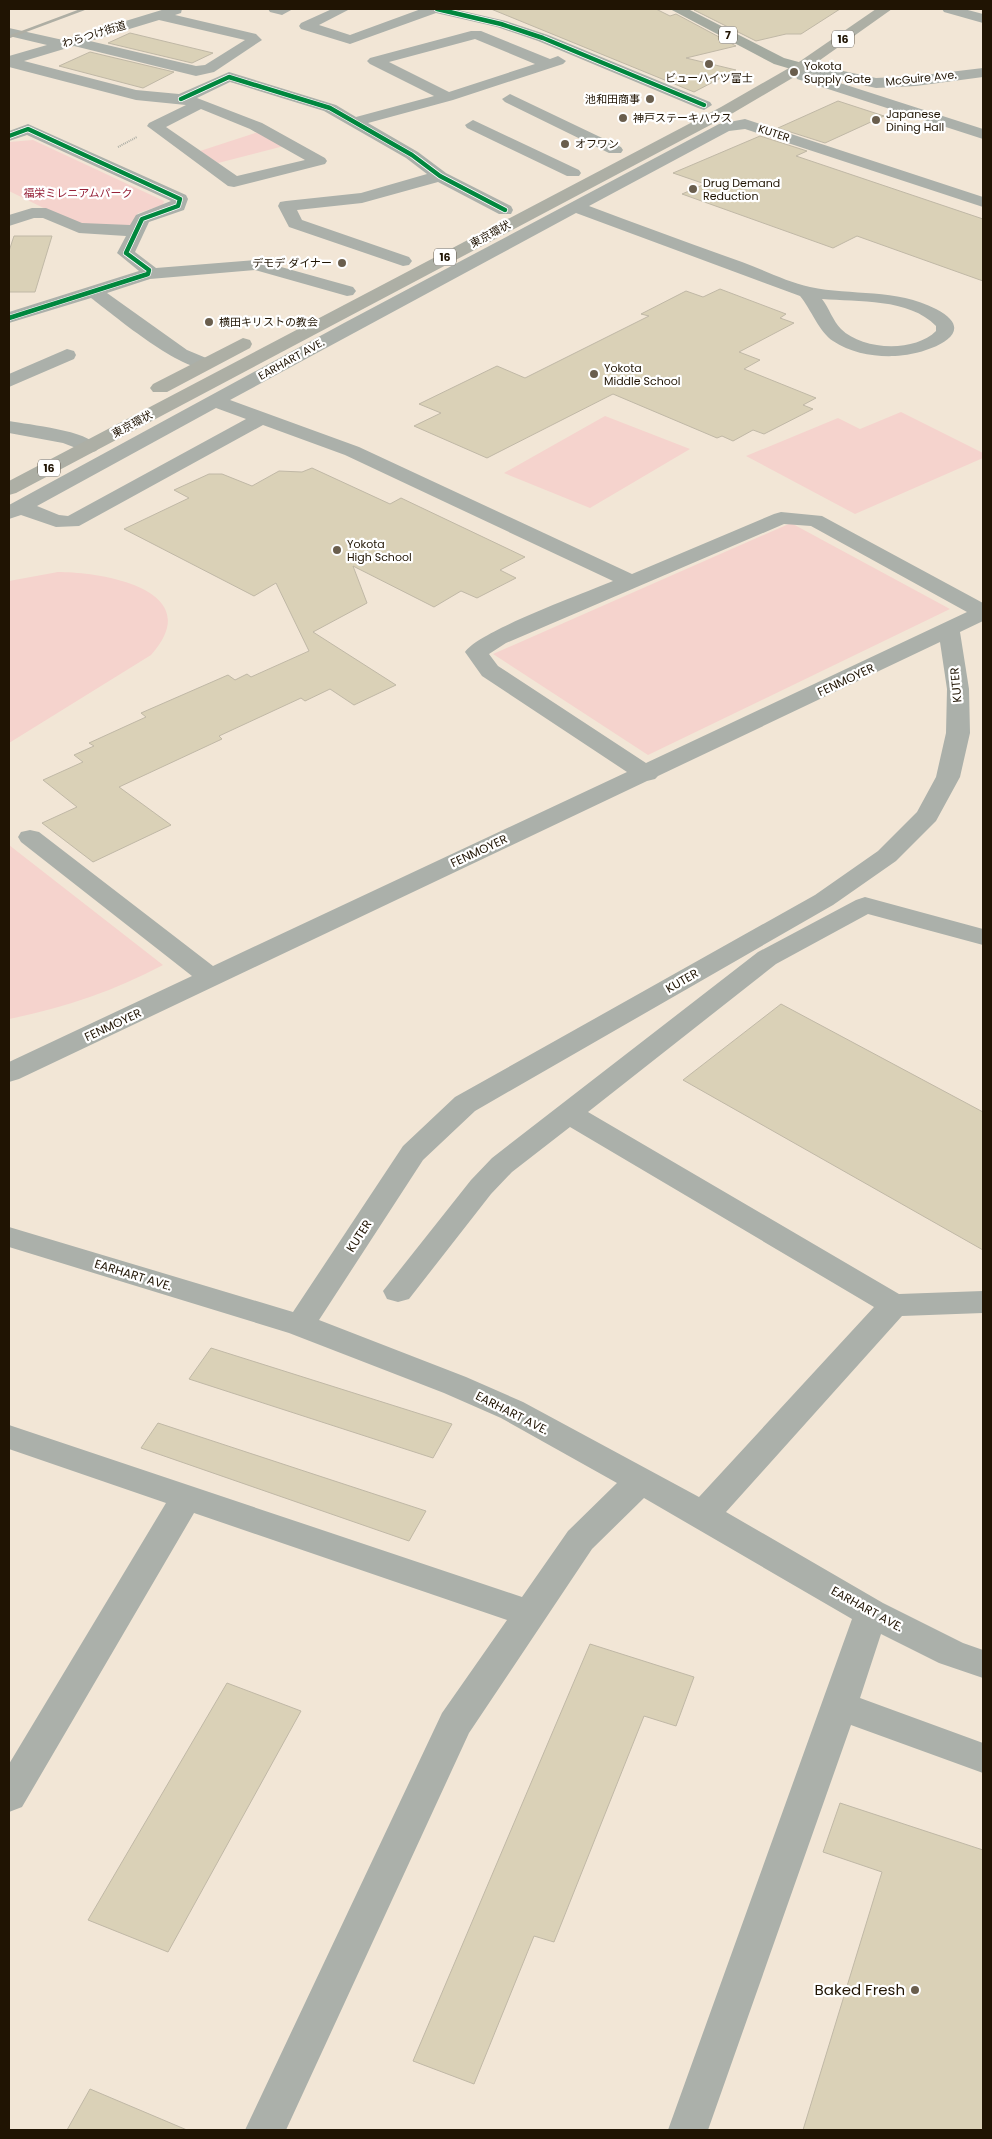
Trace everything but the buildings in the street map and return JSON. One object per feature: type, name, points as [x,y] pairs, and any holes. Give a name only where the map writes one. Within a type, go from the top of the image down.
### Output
[{"type":"highway","name":"16","points":[[820,36],[864,9]]},
{"type":"highway","name":"東京環状","points":[[9,489],[81,438],[727,110],[798,59],[885,9]]},
{"type":"highway","points":[[762,71],[779,61]]},
{"type":"highway","name":"東京環状","points":[[322,304],[712,101]]},
{"type":"highway","name":"東京環状","points":[[144,396],[254,338]]},
{"type":"highway","name":"東京環状","points":[[42,451],[81,438]]},
{"type":"main road","name":"7","points":[[677,9],[779,61],[798,59]]},
{"type":"street","name":"わらつけ街道","points":[[9,61],[66,42],[180,9]]},
{"type":"street","points":[[275,9],[286,9]]},
{"type":"street","points":[[343,9],[306,26],[350,40],[436,9],[502,24],[712,101]]},
{"type":"street","points":[[946,11],[983,19]]},
{"type":"street","points":[[9,32],[66,42],[196,71],[209,69],[255,40],[251,37],[158,15]]},
{"type":"street","points":[[448,97],[375,61],[476,34],[549,64]]},
{"type":"street","points":[[354,122],[448,97],[580,54]]},
{"type":"street","points":[[798,59],[802,76],[983,134]]},
{"type":"street","name":"McGuire Ave.","points":[[798,59],[851,79],[876,83],[983,72]]},
{"type":"street","points":[[9,61],[136,95],[181,99],[201,103],[256,126],[319,161],[234,182],[154,126],[201,103]]},
{"type":"street","points":[[181,99],[229,77],[330,108],[380,135],[412,155],[440,176],[505,210]]},
{"type":"street","points":[[510,100],[615,150]]},
{"type":"street","name":"KUTER","points":[[576,207],[718,130],[745,124],[983,202]]},
{"type":"street","points":[[472,125],[573,173]]},
{"type":"street","points":[[9,136],[28,129],[97,159],[180,199],[178,206],[142,219],[126,253],[149,270],[148,274]]},
{"type":"street","points":[[380,135],[398,130]]},
{"type":"street","points":[[404,261],[295,223],[286,206],[362,198],[440,176]]},
{"type":"street","points":[[576,207],[806,292],[900,302],[934,315],[942,321],[946,328],[945,333],[928,344],[912,349],[891,351],[854,345],[831,331],[819,307],[806,292]]},
{"type":"street","name":"EARHART AVE.","points":[[14,510],[576,207]]},
{"type":"street","points":[[9,221],[32,213],[46,213],[79,228],[138,231]]},
{"type":"street","points":[[9,318],[148,274],[256,265],[347,291]]},
{"type":"street","points":[[93,291],[180,354],[204,364]]},
{"type":"street","points":[[9,381],[67,355]]},
{"type":"street","points":[[214,401],[352,451],[630,581]]},
{"type":"street","points":[[14,510],[56,521],[72,522],[262,418]]},
{"type":"street","points":[[9,427],[81,438]]},
{"type":"street","points":[[647,774],[490,671],[476,652],[498,638],[781,518],[815,520],[983,613]]},
{"type":"street","points":[[950,631],[983,613]]},
{"type":"street","name":"KUTER","points":[[300,1325],[414,1153],[465,1104],[824,900],[887,856],[927,816],[948,777],[958,733],[958,689],[950,631]]},
{"type":"street","name":"FENMOYER","points":[[9,1074],[391,891],[647,774],[950,631]]},
{"type":"street","points":[[30,837],[211,978]]},
{"type":"street","points":[[398,1291],[480,1187],[502,1165],[768,958],[865,905],[983,937]]},
{"type":"street","points":[[568,1113],[894,1305],[983,1302]]},
{"type":"street","name":"EARHART AVE.","points":[[9,1237],[300,1325],[455,1385],[512,1410],[703,1516],[871,1613],[951,1653],[983,1664]]},
{"type":"street","points":[[703,1516],[894,1305]]},
{"type":"street","points":[[9,1437],[530,1614]]},
{"type":"street","points":[[265,2130],[455,1724],[580,1540],[639,1482]]},
{"type":"street","points":[[9,1796],[186,1497]]},
{"type":"street","points":[[688,2130],[840,1706],[871,1613]]},
{"type":"street","points":[[840,1706],[983,1758]]},
{"type":"path","points":[[97,159],[154,126]]},
{"type":"green space","points":[[258,132],[284,146],[218,163],[200,151]]},
{"type":"green space","name":"福栄ミレニアムパーク","points":[[33,140],[164,201],[163,205],[138,213],[130,228],[74,223],[9,191],[9,142]]},
{"type":"green space","points":[[901,412],[983,453],[983,458],[855,514],[746,456],[838,418],[860,429]]},
{"type":"green space","points":[[605,416],[690,449],[590,508],[504,473]]},
{"type":"green space","points":[[791,523],[950,609],[648,755],[493,654]]},
{"type":"green space","points":[[58,572],[100,576],[122,581],[143,589],[159,600],[167,615],[166,633],[151,655],[9,743],[9,581]]},
{"type":"green space","points":[[9,845],[163,965],[126,983],[88,998],[49,1010],[9,1019]]},
{"type":"railway","points":[[9,37],[84,9]]},
{"type":"cycle path","points":[[437,9],[501,24],[543,38],[704,105]]},
{"type":"cycle path","points":[[181,99],[229,77],[330,108],[412,155],[440,176],[505,210]]},
{"type":"cycle path","points":[[9,136],[28,129],[180,199],[178,206],[142,219],[126,253],[149,270],[148,274],[9,318]]},
{"type":"place","name":"ビューハイツ富士","points":[[709,64]]},
{"type":"place","name":"Yokota Supply Gate","points":[[794,72]]},
{"type":"place","name":"池和田商事","points":[[650,99]]},
{"type":"place","name":"神戸ステーキハウス","points":[[623,118]]},
{"type":"place","name":"Japanese Dining Hall","points":[[876,120]]},
{"type":"place","name":"オフワン","points":[[565,144]]},
{"type":"place","name":"Drug Demand Reduction","points":[[693,189]]},
{"type":"place","name":"デモデ ダイナー","points":[[342,263]]},
{"type":"place","name":"横田キリストの教会","points":[[209,322]]},
{"type":"place","name":"Yokota Middle School","points":[[594,374]]},
{"type":"place","name":"Yokota High School","points":[[337,550]]},
{"type":"place","name":"Baked Fresh","points":[[915,1990]]}]
